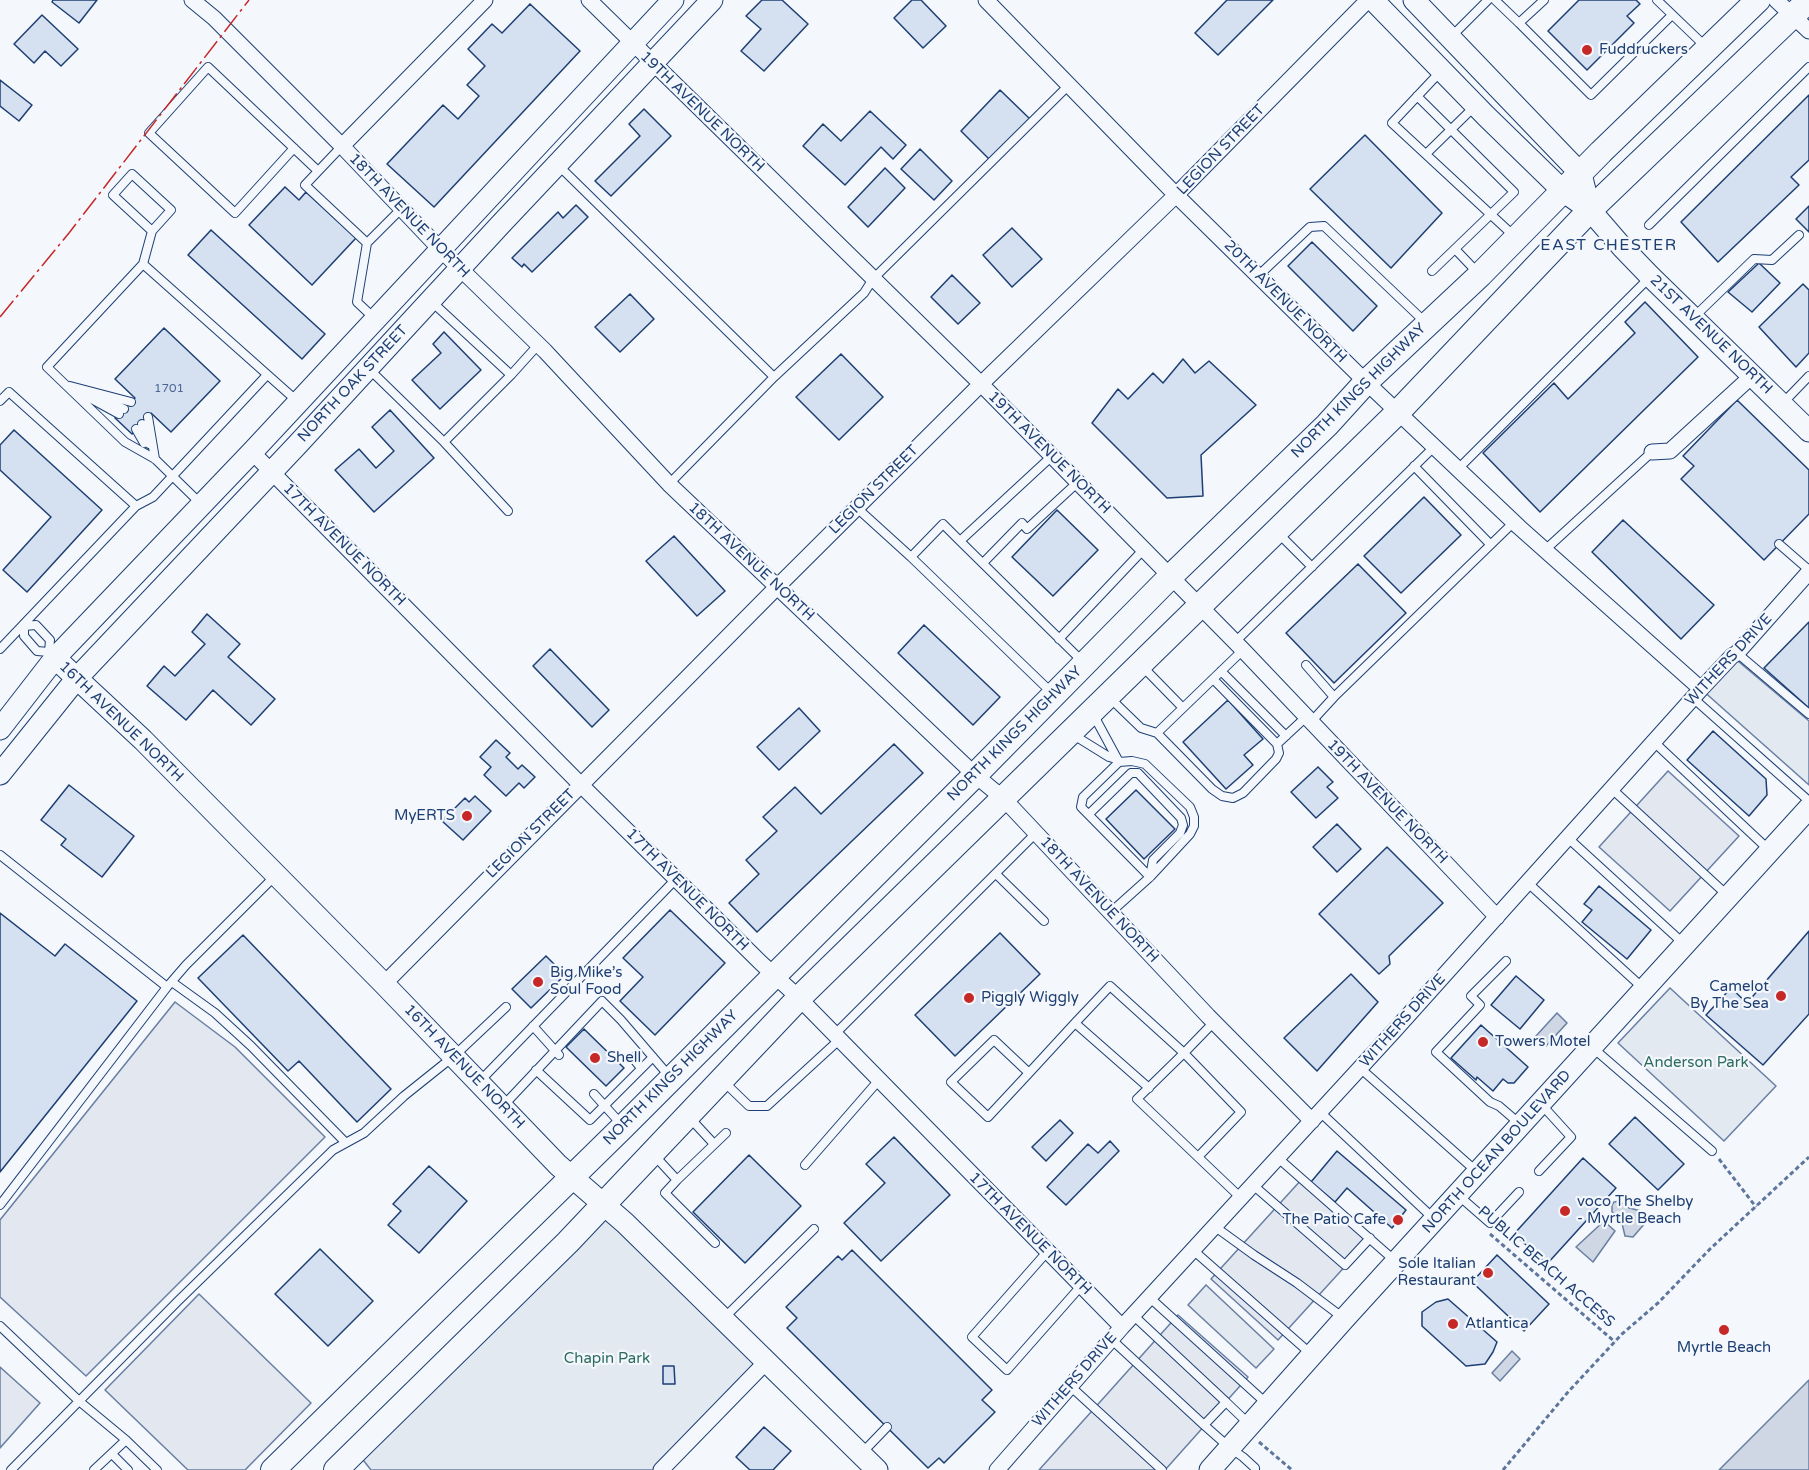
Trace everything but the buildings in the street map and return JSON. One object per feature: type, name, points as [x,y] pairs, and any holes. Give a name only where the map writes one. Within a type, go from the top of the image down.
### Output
[{"type":"main road","name":"NORTH OAK STREET","points":[[0,729],[52,655],[252,452],[674,0]]},
{"type":"main road","name":"NORTH OAK STREET","points":[[0,774],[77,678],[712,0]]},
{"type":"main road","name":"21ST AVENUE NORTH","points":[[1373,0],[1475,105],[1563,191],[1590,210],[1622,248],[1808,428]]},
{"type":"main road","name":"21ST AVENUE NORTH","points":[[1414,0],[1581,174],[1590,210]]},
{"type":"main road","name":"NORTH KINGS HIGHWAY","points":[[273,1470],[774,976],[1171,576],[1327,425],[1420,317],[1480,275],[1758,0]]},
{"type":"main road","points":[[336,1470],[604,1204],[799,998],[1398,412],[1590,210],[1797,12]]},
{"type":"main road","name":"16TH AVENUE NORTH","points":[[52,655],[143,740],[502,1107],[767,1361],[877,1470]]},
{"type":"main road","name":"NORTH OCEAN BOULEVARD","points":[[1210,1470],[1230,1448],[1254,1433],[1268,1405],[1344,1319],[1809,808]]},
{"type":"street","name":"18TH AVENUE NORTH","points":[[192,0],[214,18],[342,146],[440,249],[538,345],[669,484],[975,775],[1004,799],[1214,1022],[1316,1117]]},
{"type":"street","points":[[342,146],[485,0]]},
{"type":"street","name":"20TH AVENUE NORTH","points":[[986,0],[1176,195],[1366,382],[1697,694]]},
{"type":"street","name":"LEGION STREET","points":[[384,984],[778,586],[981,384],[1176,195],[1368,0]]},
{"type":"street","name":"19TH AVENUE NORTH","points":[[596,5],[633,44],[981,384],[1201,606],[1497,917]]},
{"type":"street","points":[[1652,452],[1670,451],[1753,375]]},
{"type":"street","name":"17TH AVENUE NORTH","points":[[252,452],[580,784],[799,998],[1122,1327]]},
{"type":"street","name":"WITHERS DRIVE","points":[[997,1470],[1110,1339],[1316,1117],[1809,571]]},
{"type":"street","points":[[661,1470],[767,1361]]},
{"type":"lane","points":[[1450,38],[1488,0]]},
{"type":"lane","points":[[1495,0],[1590,95],[1672,15]]},
{"type":"lane","points":[[1520,24],[1544,0]]},
{"type":"lane","points":[[1657,0],[1707,48]]},
{"type":"lane","points":[[1649,225],[1809,66]]},
{"type":"lane","points":[[294,148],[235,213],[149,133],[208,67],[294,148],[318,171]]},
{"type":"lane","points":[[1442,70],[1392,123],[1516,238]]},
{"type":"lane","points":[[669,484],[774,377],[864,293],[873,279],[1069,85]]},
{"type":"lane","points":[[1418,96],[1515,192],[1432,271]]},
{"type":"lane","points":[[1426,154],[1475,105]]},
{"type":"lane","points":[[342,146],[305,185],[367,243]]},
{"type":"lane","points":[[558,165],[774,377]]},
{"type":"lane","points":[[152,231],[112,195],[132,174],[171,210],[152,231],[143,264],[47,367],[125,442],[154,459],[201,505]]},
{"type":"lane","points":[[375,319],[357,302],[367,243],[402,209]]},
{"type":"lane","points":[[1258,276],[1310,227],[1324,226],[1420,317]]},
{"type":"lane","points":[[1693,318],[1754,259],[1772,260],[1799,235]]},
{"type":"lane","points":[[1455,249],[1480,275]]},
{"type":"lane","points":[[143,264],[298,402]]},
{"type":"lane","points":[[1458,469],[1650,276]]},
{"type":"lane","points":[[430,301],[511,375]]},
{"type":"lane","points":[[444,442],[538,345]]},
{"type":"lane","points":[[368,368],[444,442],[508,511]]},
{"type":"lane","points":[[0,649],[136,506],[153,497],[267,375]]},
{"type":"lane","points":[[1782,404],[1809,376]]},
{"type":"lane","points":[[68,386],[131,402]]},
{"type":"lane","points":[[68,386],[122,411]]},
{"type":"lane","points":[[0,401],[9,392],[136,506]]},
{"type":"lane","points":[[148,417],[154,459]]},
{"type":"lane","points":[[139,426],[154,459]]},
{"type":"lane","points":[[1156,733],[1221,671],[1239,646],[1312,567],[1434,447]]},
{"type":"lane","points":[[1545,550],[1652,452]]},
{"type":"lane","points":[[960,541],[1052,456]]},
{"type":"lane","points":[[1414,466],[1490,544]]},
{"type":"lane","points":[[982,563],[1022,524],[1027,529],[1078,482]]},
{"type":"lane","points":[[857,508],[1054,695]]},
{"type":"lane","points":[[1277,744],[1309,720],[1334,697],[1514,522]]},
{"type":"lane","points":[[910,557],[943,524],[1085,664]]},
{"type":"lane","points":[[1276,531],[1312,567]]},
{"type":"lane","points":[[1779,544],[1809,571]]},
{"type":"lane","points":[[1059,639],[1144,549]]},
{"type":"lane","points":[[24,626],[36,626],[50,640],[52,655],[37,651],[24,636],[24,626]]},
{"type":"lane","points":[[1737,652],[1807,710]]},
{"type":"lane","points":[[1140,665],[1183,708]]},
{"type":"lane","points":[[1306,665],[1334,697]]},
{"type":"lane","points":[[1221,671],[1286,736]]},
{"type":"lane","points":[[1100,705],[1141,728],[1156,733],[1212,789],[1222,796],[1233,798],[1244,793],[1279,753],[1277,744],[1212,679]]},
{"type":"lane","points":[[1697,694],[1809,801]]},
{"type":"lane","points":[[1100,705],[1118,761]]},
{"type":"lane","points":[[1070,733],[1118,761],[1145,764],[1190,807],[1194,817],[1194,826],[1190,834],[1150,877],[1111,912]]},
{"type":"lane","points":[[1654,742],[1770,851]]},
{"type":"lane","points":[[1118,761],[1083,797],[1082,807],[1150,877]]},
{"type":"lane","points":[[1089,814],[1131,773],[1138,773],[1181,818],[1183,825],[1180,832],[1153,860],[1150,877]]},
{"type":"lane","points":[[1612,789],[1728,896]]},
{"type":"lane","points":[[722,1080],[749,1106],[767,1106],[1036,833]]},
{"type":"lane","points":[[1568,838],[1685,945]]},
{"type":"lane","points":[[0,855],[169,984],[214,1013],[251,1046],[346,1143]]},
{"type":"lane","points":[[996,874],[1044,921]]},
{"type":"lane","points":[[0,1205],[169,984],[276,875]]},
{"type":"lane","points":[[479,1082],[676,879]]},
{"type":"lane","points":[[1528,883],[1644,990]]},
{"type":"lane","points":[[1506,961],[1471,996],[1480,1005],[1436,1052],[1490,1102],[1499,1106],[1521,1125]]},
{"type":"lane","points":[[1029,1073],[994,1040],[951,1082],[988,1117],[1029,1073],[1075,1023],[1110,986],[1184,1053],[1241,1112],[1198,1157]]},
{"type":"lane","points":[[502,1107],[536,1070],[557,1052],[602,1001],[671,1078]]},
{"type":"lane","points":[[11,1470],[269,1210],[333,1150],[364,1133],[404,1096],[454,1056],[506,1006]]},
{"type":"lane","points":[[591,1012],[597,1019]]},
{"type":"lane","points":[[1214,1022],[1137,1099],[1241,1198]]},
{"type":"lane","points":[[1075,1023],[1149,1088]]},
{"type":"lane","points":[[533,1026],[557,1052]]},
{"type":"lane","points":[[1592,1047],[1712,1151]]},
{"type":"lane","points":[[632,1057],[641,1068]]},
{"type":"lane","points":[[536,1070],[590,1120],[653,1057]]},
{"type":"lane","points":[[1360,1068],[1478,1173]]},
{"type":"lane","points":[[805,1165],[879,1080]]},
{"type":"lane","points":[[594,1094],[623,1126]]},
{"type":"lane","points":[[1539,1171],[1571,1137],[1540,1104]]},
{"type":"lane","points":[[688,1116],[714,1144]]},
{"type":"lane","points":[[1316,1117],[1435,1220]]},
{"type":"lane","points":[[715,1243],[664,1193],[726,1133]]},
{"type":"lane","points":[[653,1154],[677,1180]]},
{"type":"lane","points":[[1278,1158],[1397,1262]]},
{"type":"lane","points":[[1253,1185],[1344,1265],[1370,1238]]},
{"type":"lane","points":[[1458,1196],[1490,1223],[1519,1192]]},
{"type":"lane","points":[[1214,1226],[1305,1288],[1344,1319]]},
{"type":"lane","points":[[723,1319],[814,1229]]},
{"type":"lane","points":[[1193,1250],[1313,1355]]},
{"type":"lane","points":[[1047,1252],[972,1337],[1007,1370],[1081,1286]]},
{"type":"lane","points":[[1149,1297],[1268,1405]]},
{"type":"lane","points":[[1133,1315],[1226,1402],[1254,1433]]},
{"type":"lane","points":[[0,1326],[157,1470]]},
{"type":"lane","points":[[1110,1339],[1230,1448],[1244,1457],[1256,1468],[1255,1470]]},
{"type":"lane","points":[[1070,1385],[1162,1470]]},
{"type":"lane","points":[[1204,1425],[1226,1402]]},
{"type":"lane","points":[[861,1454],[887,1427]]},
{"type":"lane","points":[[94,1470],[126,1440]]},
{"type":"lane","points":[[112,1454],[128,1470]]},
{"type":"path","points":[[1712,1151],[1756,1207]]},
{"type":"path","points":[[1503,1470],[1568,1392],[1615,1342],[1809,1157]]},
{"type":"path","name":"PUBLIC BEACH ACCESS","points":[[1489,1233],[1615,1342]]},
{"type":"path","points":[[1254,1433],[1292,1470]]},
{"type":"green space","points":[[1732,656],[1809,721],[1809,785],[1701,689]]},
{"type":"green space","name":"Anderson Park","points":[[1670,988],[1776,1086],[1724,1141],[1618,1043]]},
{"type":"green space","name":"Chapin Park","points":[[604,1204],[767,1361],[661,1470],[371,1470],[356,1451]]},
{"type":"green space","points":[[1206,1285],[1274,1349],[1256,1368],[1188,1305]]},
{"type":"shaded area","points":[[1668,771],[1739,836],[1670,911],[1599,847]]},
{"type":"shaded area","points":[[175,1002],[235,1047],[325,1137],[86,1376],[0,1297],[0,1220]]},
{"type":"shaded area","points":[[1557,1013],[1567,1023],[1546,1046],[1536,1036]]},
{"type":"shaded area","points":[[1302,1179],[1369,1240],[1278,1340],[1211,1279]]},
{"type":"shaded area","points":[[1619,1201],[1646,1215],[1646,1222],[1633,1237],[1625,1236],[1621,1219],[1612,1212],[1612,1205]]},
{"type":"shaded area","points":[[1604,1221],[1615,1231],[1593,1262],[1576,1247]]},
{"type":"shaded area","points":[[199,1294],[311,1403],[245,1470],[188,1470],[105,1390]]},
{"type":"shaded area","points":[[1178,1315],[1248,1377],[1165,1470],[1039,1470]]},
{"type":"shaded area","points":[[1512,1351],[1520,1359],[1500,1381],[1492,1373]]},
{"type":"shaded area","points":[[0,1367],[40,1403],[0,1448]]},
{"type":"shaded area","points":[[1809,1380],[1809,1470],[1719,1470]]},
{"type":"power","points":[[0,317],[69,233],[249,0]]},
{"type":"place","name":"Fuddruckers","points":[[1587,50]]},
{"type":"place","name":"MyERTS","points":[[467,816]]},
{"type":"place","name":"Big Mike’s Soul Food","points":[[538,982]]},
{"type":"place","name":"Camelot By The Sea","points":[[1781,996]]},
{"type":"place","name":"Piggly Wiggly","points":[[969,998]]},
{"type":"place","name":"Towers Motel","points":[[1483,1042]]},
{"type":"place","name":"Shell","points":[[595,1058]]},
{"type":"place","name":"voco The Shelby - Myrtle Beach","points":[[1565,1211]]},
{"type":"place","name":"The Patio Cafe","points":[[1398,1220]]},
{"type":"place","name":"Sole Italian Restaurant","points":[[1488,1273]]},
{"type":"place","name":"Atlantica","points":[[1453,1324]]},
{"type":"place","name":"Myrtle Beach","points":[[1724,1330]]},
{"type":"district","name":"EAST CHESTER","points":[[1609,246]]}]
